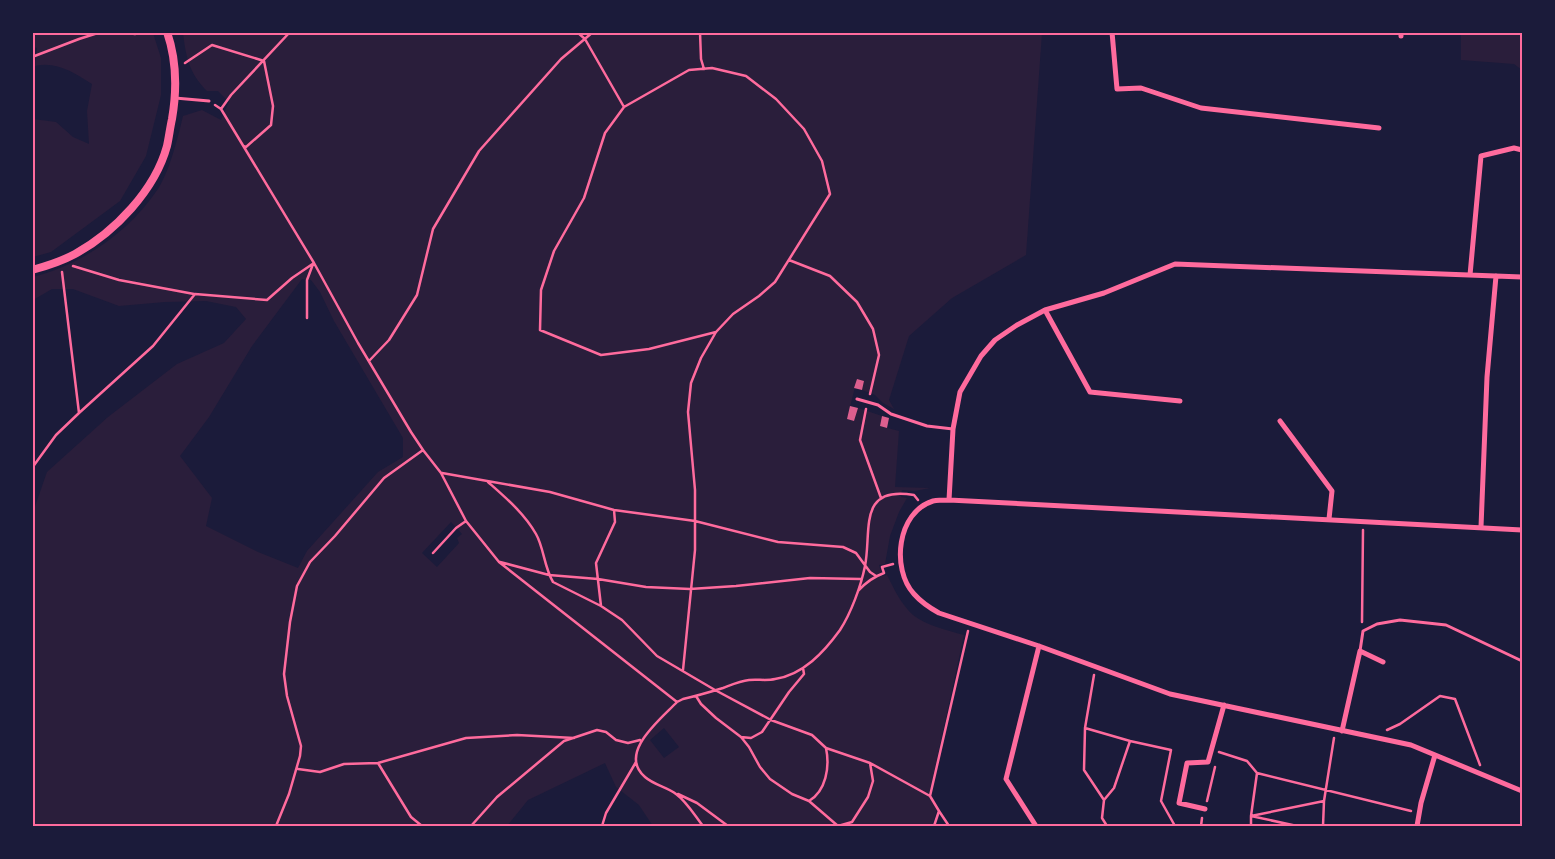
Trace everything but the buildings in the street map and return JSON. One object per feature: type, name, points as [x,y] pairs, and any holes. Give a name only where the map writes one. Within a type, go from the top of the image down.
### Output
[{"type":"main road","points":[[32,270],[75,254],[101,236],[134,207],[153,179],[167,146],[175,98],[174,69],[167,32]]},
{"type":"street","points":[[1112,32],[1117,89],[1141,88],[1201,108],[1379,128]]},
{"type":"street","points":[[1470,275],[1481,156],[1514,148],[1522,150]]},
{"type":"street","points":[[949,500],[953,429],[960,392],[980,356],[995,340],[1017,325],[1045,310],[1104,293],[1175,264],[1522,277]]},
{"type":"street","points":[[1481,527],[1487,377],[1496,276]]},
{"type":"street","points":[[1045,310],[1090,392],[1180,401]]},
{"type":"street","points":[[1280,421],[1332,491],[1329,519]]},
{"type":"street","points":[[1522,530],[949,500],[933,501],[912,518],[904,532],[901,546],[901,563],[905,580],[913,594],[939,613],[1039,646],[1170,694],[1411,745],[1522,791]]},
{"type":"street","points":[[1036,826],[1006,779],[1039,646]]},
{"type":"street","points":[[1339,730],[1360,651],[1383,662]]},
{"type":"street","points":[[1205,809],[1179,803],[1187,764],[1208,762],[1224,705]]},
{"type":"street","points":[[1417,826],[1435,755]]},
{"type":"lane","points":[[175,98],[209,100]]},
{"type":"lane","points":[[857,399],[878,405],[891,414],[927,426],[953,429]]},
{"type":"lane","points":[[1360,651],[1362,631],[1376,624],[1400,620],[1446,625],[1522,661]]},
{"type":"path","points":[[32,57],[101,32]]},
{"type":"path","points":[[120,32],[135,34],[137,32]]},
{"type":"path","points":[[221,109],[231,94],[290,32]]},
{"type":"path","points":[[577,32],[585,39],[624,107]]},
{"type":"path","points":[[369,361],[389,340],[418,294],[433,229],[479,151],[561,59],[593,32]]},
{"type":"path","points":[[700,32],[701,59],[704,69]]},
{"type":"path","points":[[174,69],[192,60],[212,45],[264,61]]},
{"type":"path","points":[[243,146],[246,147],[271,125],[273,106],[264,61]]},
{"type":"path","points":[[683,670],[695,550],[695,490],[688,412],[691,383],[701,358],[716,332],[733,314],[775,282],[830,194],[822,161],[804,129],[776,99],[746,76],[712,68],[689,70],[624,107],[605,133],[584,198],[554,251],[540,290],[540,330],[601,355],[649,349],[716,332]]},
{"type":"path","points":[[209,100],[221,109],[314,263],[369,361],[423,450],[441,473],[466,521],[499,562],[677,702]]},
{"type":"path","points":[[60,260],[80,270],[119,280],[195,294],[267,300],[292,278],[314,263]]},
{"type":"path","points":[[60,260],[79,413]]},
{"type":"path","points":[[789,260],[830,276],[857,302],[873,329],[879,355],[860,440],[881,498]]},
{"type":"path","points":[[308,318],[307,280],[314,263]]},
{"type":"path","points":[[32,468],[56,435],[153,346],[195,294]]},
{"type":"path","points":[[276,826],[298,769],[301,746],[287,696],[284,674],[290,622],[297,586],[310,562],[335,536],[384,478],[423,450]]},
{"type":"path","points":[[441,473],[550,492],[614,510],[695,521],[778,542],[842,547],[856,553],[876,576]]},
{"type":"path","points":[[488,482],[518,510],[536,534],[553,582],[601,606],[622,620],[657,656],[714,690],[771,720],[812,735],[826,748],[870,763],[930,796],[949,826]]},
{"type":"path","points":[[728,826],[697,803],[645,777],[637,762],[636,752],[640,740],[677,702],[748,680],[774,680],[791,675],[803,668],[821,653],[840,628],[858,592],[865,565],[867,526],[872,510],[881,498],[902,493],[914,495],[924,507]]},
{"type":"path","points":[[601,606],[596,563],[615,522],[614,510]]},
{"type":"path","points":[[433,553],[456,528],[466,521]]},
{"type":"path","points":[[1362,633],[1363,521]]},
{"type":"path","points":[[499,562],[549,575],[646,587],[690,589],[810,578],[861,579]]},
{"type":"path","points":[[858,592],[866,583],[884,573],[882,567],[891,564]]},
{"type":"path","points":[[930,796],[968,632]]},
{"type":"path","points":[[1096,666],[1085,728],[1084,770],[1104,800]]},
{"type":"path","points":[[741,737],[751,738],[762,732],[788,692],[804,674],[803,668]]},
{"type":"path","points":[[696,696],[701,704],[716,718],[741,737],[770,779],[792,794],[809,801],[838,826],[852,822],[868,797],[873,781],[870,763]]},
{"type":"path","points":[[1372,737],[1400,724],[1440,696],[1455,699],[1484,774]]},
{"type":"path","points":[[1085,728],[1170,750],[1161,802],[1175,826]]},
{"type":"path","points":[[470,826],[496,797],[564,741],[597,730],[606,732],[616,740],[628,744],[640,740]]},
{"type":"path","points":[[1323,826],[1324,801],[1339,730]]},
{"type":"path","points":[[298,769],[320,772],[344,764],[378,763],[466,738],[517,735],[574,738]]},
{"type":"path","points":[[1107,826],[1102,818],[1104,800],[1114,788],[1130,741]]},
{"type":"path","points":[[809,801],[818,796],[828,770],[826,748]]},
{"type":"path","points":[[1219,752],[1247,761],[1257,773],[1419,813]]},
{"type":"path","points":[[602,826],[606,813],[637,762]]},
{"type":"path","points":[[1200,826],[1216,762]]},
{"type":"path","points":[[378,763],[411,817],[422,826]]},
{"type":"path","points":[[1251,826],[1257,773]]},
{"type":"path","points":[[677,794],[703,826]]},
{"type":"path","points":[[1251,816],[1324,801]]},
{"type":"path","points":[[934,826],[940,811]]},
{"type":"path","points":[[1251,816],[1297,826]]},
{"type":"shaded area","points":[[153,33],[161,58],[161,95],[146,156],[120,201],[51,252],[33,257],[33,119],[56,122],[73,137],[89,144],[87,111],[92,84],[65,69],[51,65],[35,66],[37,48],[33,47],[33,34]]},
{"type":"shaded area","points":[[183,33],[1042,33],[1026,255],[952,298],[909,336],[889,400],[894,409],[883,403],[875,395],[862,390],[864,381],[857,379],[847,419],[854,421],[858,408],[882,416],[880,426],[899,431],[895,487],[930,488],[915,491],[902,490],[901,497],[907,498],[899,512],[890,536],[885,564],[879,565],[882,576],[887,575],[901,601],[918,619],[944,630],[964,635],[929,795],[937,809],[932,826],[653,826],[639,805],[616,787],[605,763],[528,800],[507,826],[33,826],[32,515],[47,472],[108,417],[177,364],[224,343],[246,319],[236,307],[206,301],[119,306],[73,289],[52,289],[33,300],[33,277],[70,264],[87,255],[119,232],[146,205],[158,189],[166,173],[183,116],[202,110],[221,120],[229,102],[218,91],[207,91],[196,78],[189,64]],"holes":[[[302,279],[311,280],[320,292],[334,321],[403,438],[403,457],[378,472],[307,551],[298,568],[258,552],[206,526],[212,498],[180,456],[209,417],[252,346]],[[451,522],[462,534],[457,538],[459,543],[437,567],[422,553]],[[664,728],[679,747],[664,758],[650,740]]]},
{"type":"shaded area","points":[[1461,33],[1522,33],[1522,70],[1514,64],[1461,60]]}]
